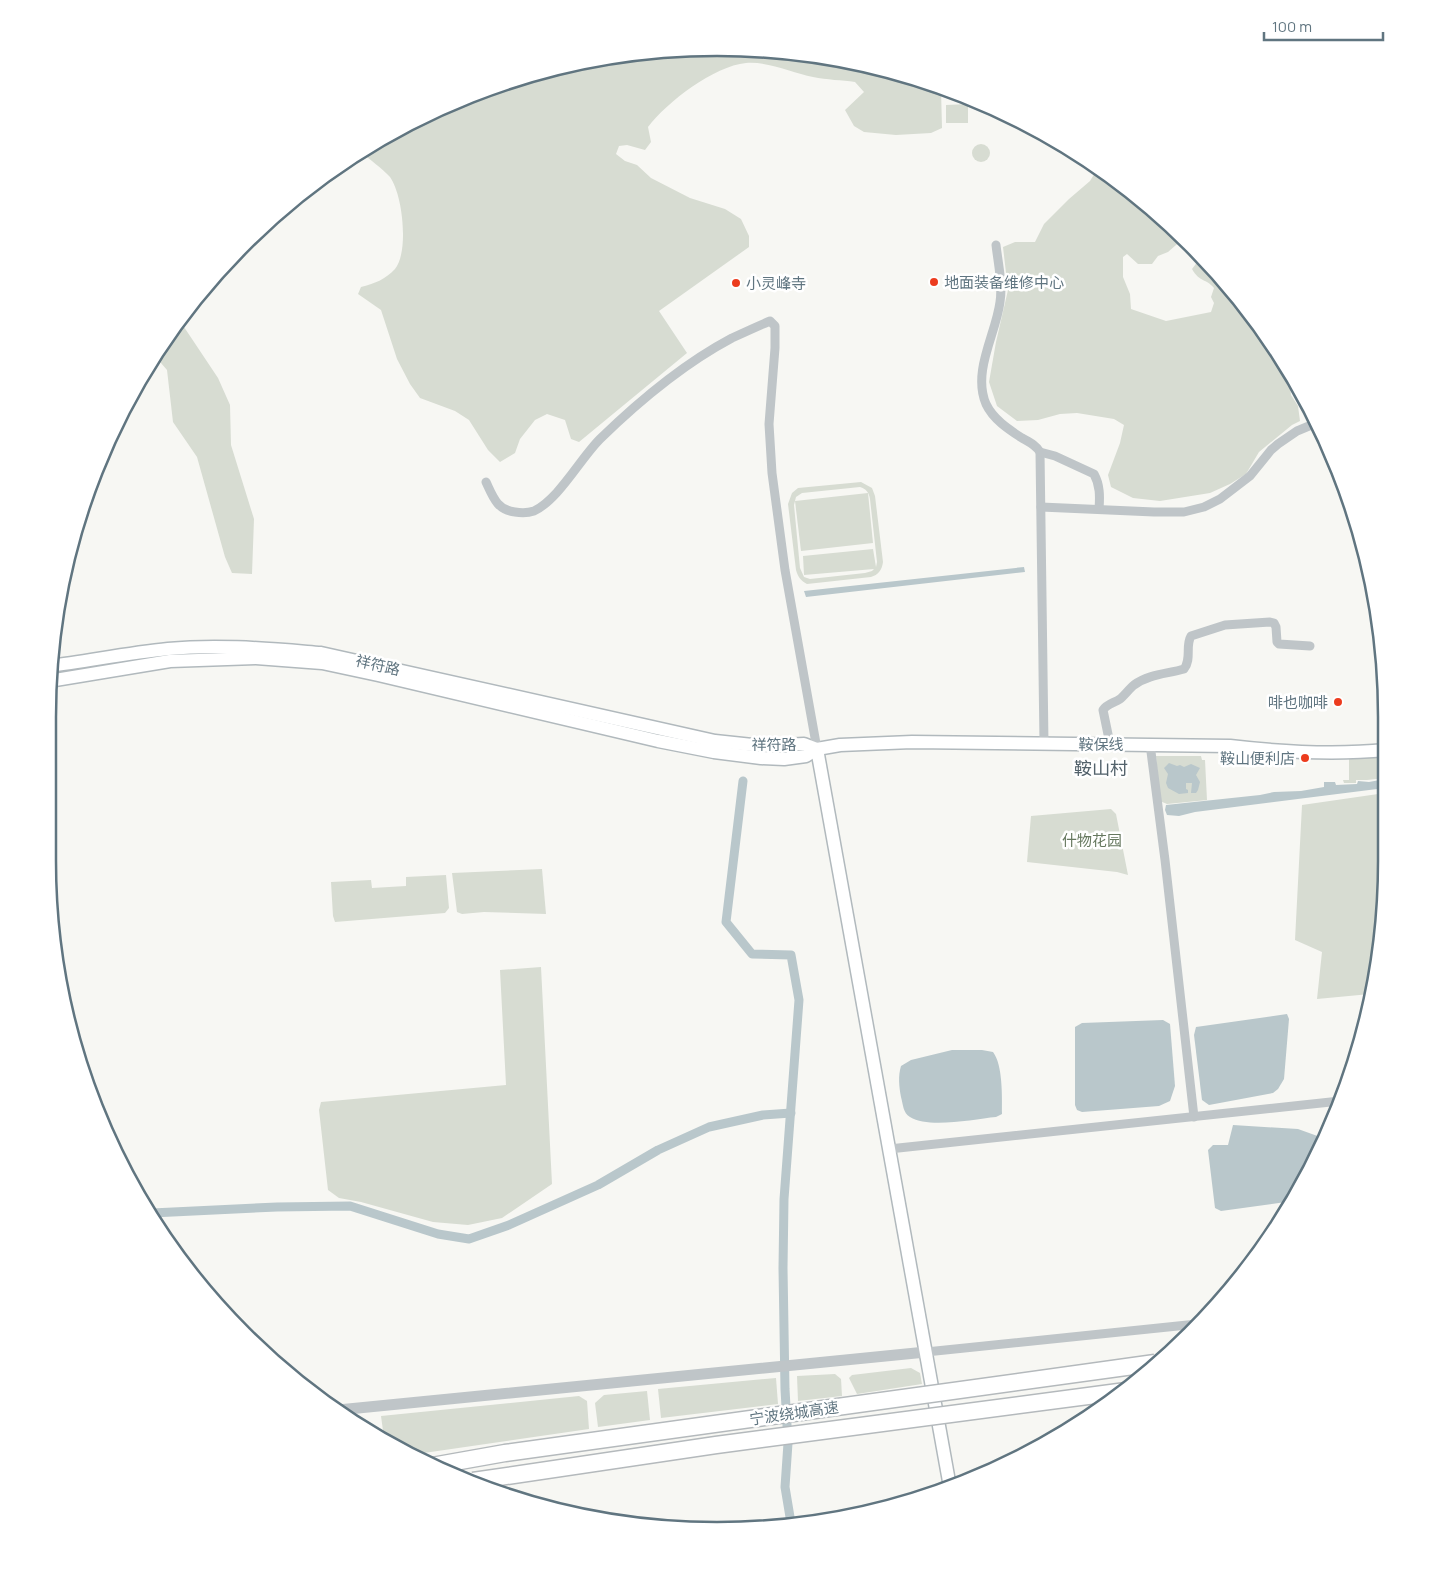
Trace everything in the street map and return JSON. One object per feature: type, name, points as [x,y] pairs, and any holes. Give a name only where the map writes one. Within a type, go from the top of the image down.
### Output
[{"type":"highway","name":"宁波绕城高速","points":[[447,1463],[505,1453],[1145,1365]]},
{"type":"highway","name":"宁波绕城高速","points":[[485,1479],[726,1443],[1109,1392]]},
{"type":"main road","name":"祥符路","points":[[59,665],[177,649],[248,648],[321,653],[715,740],[762,746],[804,744],[817,749]]},
{"type":"main road","name":"祥符路","points":[[58,679],[170,661],[256,658],[322,664],[398,680],[607,730],[714,752],[761,758],[784,758],[806,756],[817,749]]},
{"type":"main road","name":"鞍保线","points":[[817,749],[840,745],[912,742],[1230,746],[1338,753],[1378,750]]},
{"type":"main road","points":[[817,749],[906,1252],[949,1479]]},
{"type":"street","points":[[996,245],[1001,291],[999,309],[989,342],[982,380],[985,401],[989,410],[1010,431],[1037,447],[1040,452],[1044,743]]},
{"type":"street","points":[[486,482],[494,500],[499,506],[508,511],[532,512],[545,504],[598,441],[648,395],[694,361],[732,338],[770,321],[775,326],[770,424],[772,472],[785,570],[817,749]]},
{"type":"street","points":[[1041,507],[1154,512],[1184,512],[1204,507],[1220,500],[1250,476],[1278,444],[1297,431],[1309,426]]},
{"type":"street","points":[[1040,452],[1055,456],[1094,474],[1100,496],[1099,509]]},
{"type":"street","points":[[1110,744],[1105,707],[1122,698],[1127,691],[1141,680],[1184,669],[1188,664],[1188,639],[1190,636],[1225,625],[1270,622],[1274,623],[1276,627],[1277,642],[1279,644],[1310,646]]},
{"type":"street","points":[[1150,744],[1194,1116]]},
{"type":"street","points":[[889,1149],[1332,1102]]},
{"type":"street","points":[[349,1409],[1187,1325]]},
{"type":"green space","points":[[717,56],[803,62],[846,69],[888,79],[941,96],[942,128],[931,133],[896,135],[864,132],[854,126],[845,110],[864,92],[855,82],[824,79],[763,64],[746,63],[733,66],[706,78],[667,107],[648,127],[651,142],[645,150],[627,145],[619,146],[616,154],[625,161],[637,165],[651,178],[690,198],[725,209],[741,219],[749,236],[749,247],[659,311],[687,353],[579,442],[571,439],[565,420],[547,414],[535,420],[520,439],[515,453],[500,462],[488,450],[469,420],[455,411],[420,398],[410,384],[397,359],[381,310],[358,294],[361,287],[380,281],[395,269],[402,250],[403,223],[401,210],[395,185],[387,174],[367,157],[425,124],[505,91],[588,69],[631,62]]},
{"type":"green space","points":[[963,104],[968,106],[968,123],[946,123],[946,105]]},
{"type":"green space","points":[[981,144],[987,147],[990,153],[987,159],[981,162],[975,159],[972,153],[975,147]]},
{"type":"green space","points":[[1094,175],[1119,193],[1153,220],[1177,244],[1168,252],[1158,256],[1152,264],[1138,264],[1127,254],[1123,257],[1123,277],[1130,294],[1131,309],[1166,321],[1211,312],[1214,303],[1211,297],[1214,288],[1200,279],[1192,269],[1197,263],[1214,281],[1266,350],[1289,387],[1291,395],[1298,406],[1300,421],[1292,425],[1259,452],[1246,474],[1210,493],[1160,501],[1133,498],[1111,487],[1108,475],[1120,443],[1124,425],[1114,419],[1077,413],[1060,414],[1038,420],[1017,421],[997,406],[989,382],[1008,290],[1003,247],[1015,242],[1035,242],[1044,224],[1090,181]]},
{"type":"green space","points":[[184,327],[218,378],[230,405],[231,445],[254,519],[252,574],[232,573],[225,557],[197,457],[173,422],[167,370],[160,362]]},
{"type":"green space","points":[[861,482],[872,488],[875,496],[883,562],[878,573],[871,577],[807,584],[801,580],[796,570],[788,504],[792,493],[798,488]],"holes":[[[860,487],[866,490],[870,499],[876,567],[873,549],[803,556],[804,575],[874,569],[865,573],[810,579],[804,577],[800,568],[794,505],[796,497],[802,493]]]},
{"type":"green space","points":[[868,493],[873,543],[801,551],[795,501]]},
{"type":"green space","points":[[1378,754],[1378,779],[1344,783],[1343,780],[1349,780],[1349,756]]},
{"type":"green space","points":[[1156,756],[1201,756],[1202,760],[1205,760],[1207,800],[1167,804],[1160,801]]},
{"type":"green space","points":[[1378,794],[1376,904],[1372,947],[1364,995],[1317,999],[1322,952],[1295,940],[1302,805]]},
{"type":"green space","name":"什物花园","points":[[1111,809],[1116,814],[1128,875],[1117,872],[1027,862],[1031,816]]},
{"type":"green space","points":[[542,869],[546,914],[484,912],[462,914],[457,912],[452,873]]},
{"type":"green space","points":[[446,875],[449,908],[445,913],[335,922],[331,882],[371,880],[372,888],[406,886],[406,877]]},
{"type":"green space","points":[[541,967],[552,1184],[502,1218],[468,1225],[433,1222],[361,1202],[339,1198],[328,1190],[319,1110],[321,1102],[506,1085],[500,970]]},
{"type":"green space","points":[[911,1368],[920,1373],[922,1384],[857,1394],[849,1378],[852,1375]]},
{"type":"green space","points":[[835,1374],[841,1379],[842,1396],[798,1401],[797,1376]]},
{"type":"green space","points":[[776,1378],[778,1404],[661,1418],[658,1389]]},
{"type":"green space","points":[[647,1391],[650,1420],[598,1427],[595,1403],[604,1395]]},
{"type":"green space","points":[[579,1396],[587,1401],[589,1429],[423,1453],[383,1430],[381,1416]]},
{"type":"shaded area","points":[[1024,567],[1025,572],[806,597],[804,591]]},
{"type":"shaded area","points":[[1169,763],[1184,767],[1191,764],[1200,768],[1196,775],[1200,782],[1196,793],[1191,793],[1192,783],[1186,783],[1188,793],[1179,794],[1168,788],[1166,783],[1168,774],[1164,768]]},
{"type":"shaded area","points":[[1378,780],[1378,789],[1195,812],[1179,816],[1167,815],[1165,810],[1166,805],[1324,787],[1324,782],[1335,782],[1336,785],[1357,784],[1358,781]]},
{"type":"shaded area","points":[[1287,1014],[1289,1019],[1284,1079],[1278,1089],[1273,1093],[1209,1105],[1202,1100],[1194,1035],[1196,1027]]},
{"type":"shaded area","points":[[1163,1020],[1170,1024],[1175,1086],[1170,1101],[1159,1106],[1082,1112],[1077,1110],[1075,1105],[1075,1027],[1082,1023]]},
{"type":"shaded area","points":[[952,1050],[993,1052],[999,1065],[1002,1114],[996,1117],[940,1123],[918,1121],[906,1113],[900,1089],[899,1077],[901,1066],[911,1060]]},
{"type":"shaded area","points":[[1233,1125],[1298,1129],[1317,1136],[1282,1203],[1221,1211],[1215,1208],[1208,1150],[1213,1145],[1228,1145]]},
{"type":"waterway","points":[[743,781],[726,922],[752,954],[791,955],[799,1000],[784,1199],[783,1268],[788,1443],[785,1487],[790,1517]]},
{"type":"waterway","points":[[158,1213],[277,1207],[350,1206],[438,1234],[469,1239],[509,1225],[598,1185],[658,1150],[709,1127],[763,1115],[791,1113]]},
{"type":"place","name":"地面装备维修中心","points":[[934,282]]},
{"type":"place","name":"小灵峰寺","points":[[736,283]]},
{"type":"place","name":"啡也咖啡","points":[[1338,702]]},
{"type":"place","name":"鞍山便利店","points":[[1305,758]]},
{"type":"district","name":"鞍山村","points":[[1101,768]]}]
